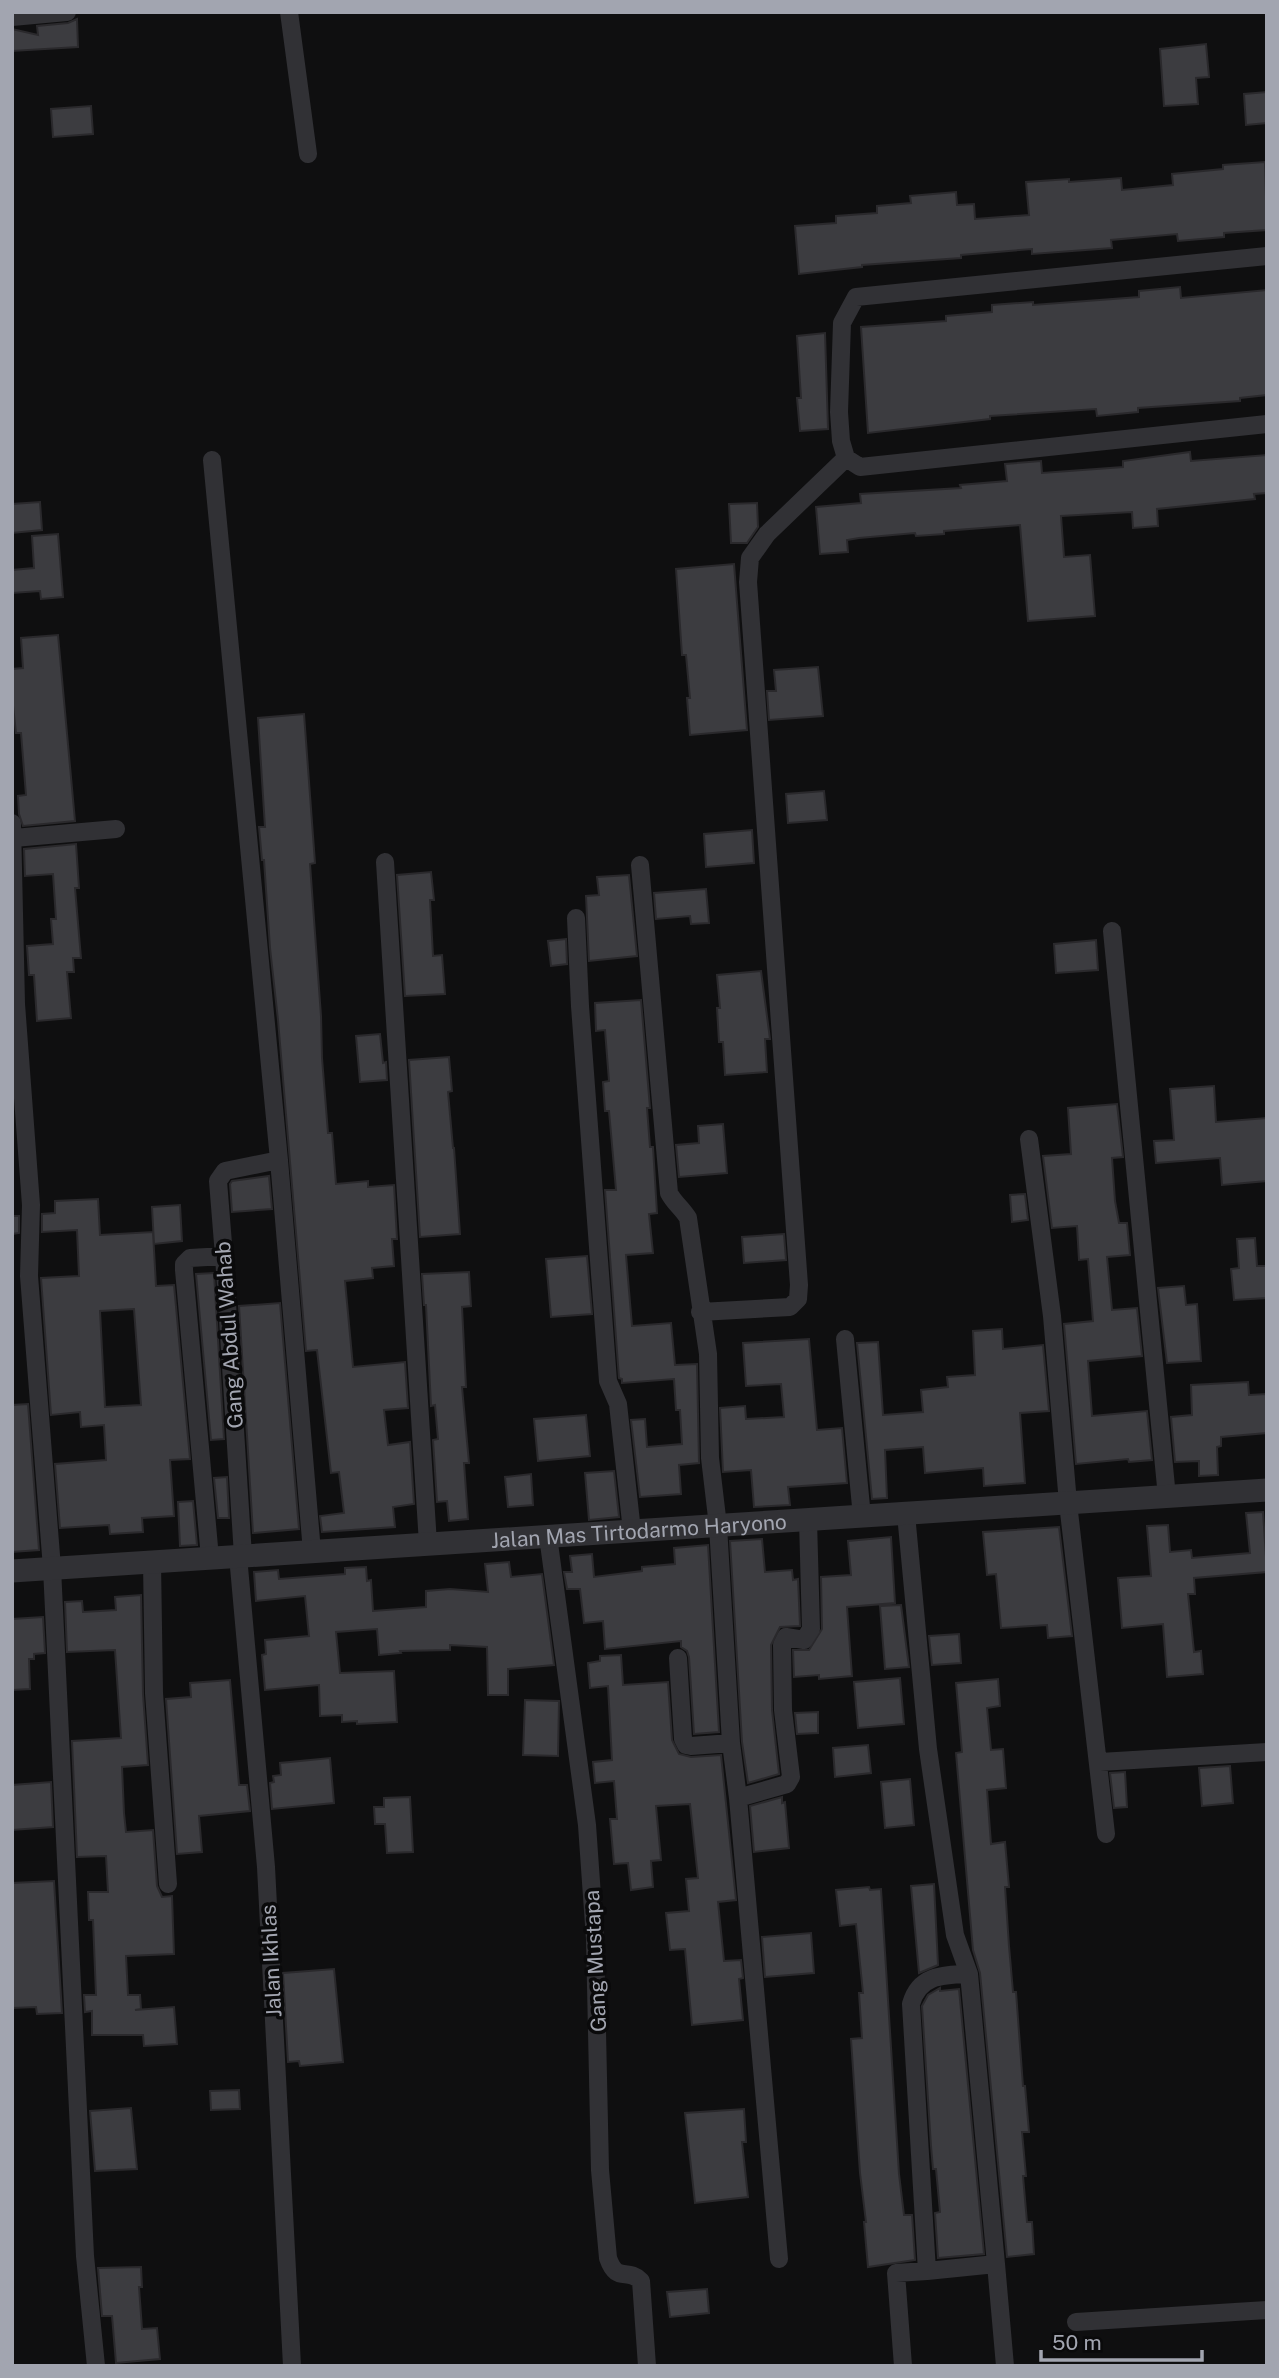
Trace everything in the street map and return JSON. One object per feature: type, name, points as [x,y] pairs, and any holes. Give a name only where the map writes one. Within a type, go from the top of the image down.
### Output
[{"type":"street","points":[[12,17],[67,12]]},
{"type":"street","points":[[289,12],[308,154]]},
{"type":"street","points":[[1267,256],[856,297],[842,323],[839,412],[841,441],[846,458],[860,467],[1267,424]]},
{"type":"street","points":[[700,1312],[790,1307],[798,1299],[748,582],[750,558],[768,534],[846,458]]},
{"type":"street","points":[[212,460],[279,1160],[312,1552]]},
{"type":"street","points":[[96,2366],[85,2256],[52,1568],[29,1276],[31,1205],[16,1004],[13,830],[116,829]]},
{"type":"street","points":[[385,862],[428,1544]]},
{"type":"street","points":[[640,865],[669,1193],[688,1218],[708,1354],[710,1458],[718,1526],[731,1743],[779,2259]]},
{"type":"street","points":[[576,918],[608,1381],[618,1404],[632,1531]]},
{"type":"street","points":[[1112,931],[1167,1497]]},
{"type":"street","points":[[1028,1139],[1052,1317],[1068,1503],[1100,1762],[1106,1834]]},
{"type":"street","name":"Gang Abdul Wahab","points":[[241,1556],[225,1256],[218,1181],[225,1171],[279,1160]]},
{"type":"street","points":[[210,1558],[184,1264],[190,1258],[225,1256]]},
{"type":"street","points":[[845,1339],[862,1517]]},
{"type":"street","name":"Jalan Mas Tirtodarmo Haryono","points":[[12,1571],[1267,1490]]},
{"type":"street","points":[[906,1514],[928,1749],[955,1935],[969,1974],[1005,2366]]},
{"type":"street","points":[[738,1798],[788,1784],[791,1777],[783,1710],[782,1645],[786,1637],[804,1640],[811,1629],[808,1520]]},
{"type":"street","name":"Gang Mustapa","points":[[548,1536],[587,1825],[595,1939],[600,2170],[608,2258],[612,2269],[620,2275],[636,2276],[641,2281],[647,2366]]},
{"type":"street","name":"Jalan Ikhlas","points":[[241,1556],[266,1867],[292,2366]]},
{"type":"street","points":[[152,1562],[154,1693],[168,1884]]},
{"type":"street","points":[[678,1658],[682,1739],[686,1745],[691,1746],[731,1743]]},
{"type":"street","points":[[1100,1762],[1267,1752]]},
{"type":"street","points":[[927,2271],[911,2004],[915,1989],[923,1981],[969,1974]]},
{"type":"street","points":[[903,2366],[896,2273],[996,2264]]},
{"type":"street","points":[[1076,2322],[1267,2310]]},
{"type":"building","points":[[77,19],[78,47],[12,51],[12,29],[38,35],[37,26],[68,23]]},
{"type":"building","points":[[1206,44],[1209,77],[1196,78],[1198,104],[1164,106],[1160,49]]},
{"type":"building","points":[[1267,92],[1267,123],[1246,125],[1244,94]]},
{"type":"building","points":[[91,106],[93,134],[53,137],[51,109]]},
{"type":"building","points":[[1265,162],[1267,230],[1224,233],[1224,237],[1178,241],[1177,234],[1111,240],[1112,248],[1032,254],[1032,249],[961,255],[961,258],[862,265],[799,274],[795,226],[836,223],[836,216],[877,213],[877,206],[911,203],[910,196],[956,192],[957,205],[974,204],[975,219],[1029,215],[1026,182],[1121,178],[1122,190],[1173,185],[1172,174],[1223,169],[1223,165]]},
{"type":"building","points":[[1180,287],[1181,298],[1267,290],[1267,395],[1240,398],[1240,401],[1138,408],[1138,412],[1097,416],[1096,409],[990,416],[990,419],[868,433],[861,327],[946,321],[946,316],[992,312],[992,305],[1033,302],[1033,305],[1139,297],[1139,291]]},
{"type":"building","points":[[825,333],[828,429],[800,431],[797,336]]},
{"type":"building","points":[[1190,452],[1191,461],[1267,455],[1267,493],[1254,494],[1255,499],[1157,509],[1158,526],[1133,528],[1132,512],[1061,516],[1064,557],[1090,555],[1095,616],[1028,621],[1020,525],[944,531],[944,534],[916,536],[915,533],[859,538],[847,540],[848,552],[820,554],[816,507],[861,503],[860,494],[961,488],[960,485],[1007,481],[1005,464],[1041,461],[1042,473],[1123,467],[1123,461]]},
{"type":"building","points":[[40,502],[42,530],[12,533],[12,504]]},
{"type":"building","points":[[757,503],[758,527],[747,543],[731,543],[729,504]]},
{"type":"building","points":[[58,534],[63,597],[41,599],[40,591],[12,593],[12,570],[34,568],[32,536]]},
{"type":"building","points":[[734,564],[747,730],[690,735],[687,698],[690,698],[686,655],[682,655],[676,569]]},
{"type":"building","points":[[58,635],[75,821],[23,826],[18,796],[26,795],[21,733],[16,733],[12,697],[12,669],[23,668],[21,638]]},
{"type":"building","points":[[818,667],[823,716],[769,720],[767,691],[776,691],[774,670]]},
{"type":"building","points":[[304,714],[315,863],[310,864],[322,1058],[328,1133],[332,1133],[336,1184],[368,1181],[368,1187],[394,1185],[397,1239],[392,1239],[394,1266],[372,1268],[373,1278],[345,1281],[353,1367],[405,1362],[408,1408],[384,1410],[388,1445],[410,1442],[414,1504],[393,1507],[395,1527],[322,1532],[320,1516],[344,1513],[339,1472],[331,1473],[317,1350],[306,1351],[259,827],[265,827],[258,718]]},
{"type":"building","points":[[824,791],[827,820],[788,823],[786,794]]},
{"type":"building","points":[[752,830],[754,863],[706,867],[704,834]]},
{"type":"building","points":[[76,844],[79,888],[75,888],[81,958],[73,958],[74,972],[67,972],[71,1018],[37,1021],[34,975],[29,975],[27,946],[53,944],[51,919],[56,919],[53,874],[25,876],[24,849]]},
{"type":"building","points":[[431,872],[434,900],[430,900],[433,956],[442,955],[445,994],[405,996],[397,875]]},
{"type":"building","points":[[629,875],[637,956],[589,961],[586,896],[599,895],[597,877]]},
{"type":"building","points":[[706,889],[709,923],[691,924],[690,916],[656,919],[654,893]]},
{"type":"building","points":[[566,939],[567,964],[551,966],[548,941]]},
{"type":"building","points":[[1096,940],[1098,970],[1056,973],[1054,944]]},
{"type":"building","points":[[761,971],[770,1039],[765,1039],[767,1072],[725,1075],[723,1042],[719,1042],[717,975]]},
{"type":"building","points":[[641,1000],[650,1108],[647,1108],[650,1147],[653,1147],[657,1213],[649,1214],[653,1253],[626,1255],[632,1326],[671,1323],[675,1365],[697,1364],[699,1463],[679,1465],[681,1494],[640,1497],[631,1420],[645,1419],[647,1447],[682,1444],[680,1410],[676,1410],[674,1379],[622,1383],[619,1378],[605,1190],[616,1190],[609,1111],[605,1111],[603,1082],[609,1081],[605,1030],[596,1031],[595,1003]]},
{"type":"building","points":[[380,1034],[387,1080],[360,1082],[356,1036]]},
{"type":"building","points":[[449,1057],[452,1091],[448,1092],[460,1234],[420,1237],[409,1060]]},
{"type":"building","points":[[1214,1086],[1216,1122],[1267,1118],[1267,1181],[1222,1185],[1220,1158],[1156,1163],[1154,1141],[1174,1140],[1170,1089]]},
{"type":"building","points":[[1117,1104],[1123,1157],[1112,1158],[1115,1201],[1119,1223],[1127,1223],[1130,1255],[1107,1257],[1112,1310],[1137,1308],[1142,1356],[1088,1361],[1092,1416],[1147,1411],[1152,1460],[1129,1462],[1128,1459],[1076,1464],[1064,1324],[1093,1321],[1088,1259],[1079,1260],[1077,1226],[1052,1228],[1043,1156],[1071,1154],[1068,1108]]},
{"type":"building","points":[[723,1124],[727,1173],[679,1177],[676,1145],[699,1143],[698,1126]]},
{"type":"building","points":[[269,1176],[272,1209],[232,1212],[232,1181]]},
{"type":"building","points":[[1025,1194],[1028,1220],[1012,1222],[1010,1195]]},
{"type":"building","points":[[98,1199],[100,1235],[153,1232],[156,1286],[174,1285],[190,1459],[170,1460],[174,1516],[142,1518],[143,1532],[110,1534],[109,1525],[60,1528],[55,1464],[106,1460],[104,1425],[81,1427],[80,1412],[51,1415],[41,1278],[79,1276],[77,1230],[42,1232],[42,1214],[55,1213],[55,1201]],"holes":[[[134,1309],[141,1405],[105,1407],[100,1311]]]},
{"type":"building","points":[[180,1205],[182,1241],[154,1244],[152,1207]]},
{"type":"building","points":[[12,1216],[19,1216],[19,1233],[12,1234]]},
{"type":"building","points":[[784,1234],[786,1260],[744,1263],[742,1237]]},
{"type":"building","points":[[1255,1238],[1257,1266],[1267,1266],[1267,1298],[1234,1300],[1231,1269],[1239,1268],[1237,1239]]},
{"type":"building","points":[[587,1256],[592,1314],[551,1317],[546,1259]]},
{"type":"building","points":[[469,1272],[471,1306],[462,1307],[466,1387],[462,1387],[469,1463],[464,1463],[468,1519],[449,1521],[447,1501],[437,1502],[433,1440],[438,1439],[435,1405],[431,1406],[422,1274]]},
{"type":"building","points":[[214,1273],[224,1439],[211,1440],[196,1274]]},
{"type":"building","points":[[1184,1286],[1186,1305],[1197,1304],[1201,1361],[1167,1363],[1158,1288]]},
{"type":"building","points":[[280,1303],[299,1529],[253,1533],[239,1306]]},
{"type":"building","points":[[1002,1329],[1003,1349],[1043,1345],[1049,1411],[1020,1413],[1025,1483],[984,1486],[983,1468],[925,1473],[923,1447],[885,1450],[887,1498],[872,1499],[857,1343],[878,1342],[883,1415],[923,1412],[921,1390],[948,1387],[947,1377],[975,1375],[973,1331]]},
{"type":"building","points":[[809,1339],[817,1430],[842,1428],[847,1483],[788,1487],[790,1505],[754,1507],[751,1470],[723,1472],[720,1408],[745,1406],[746,1419],[784,1417],[781,1384],[746,1386],[743,1343]]},
{"type":"building","points":[[1248,1382],[1249,1395],[1267,1394],[1267,1433],[1221,1437],[1221,1446],[1217,1447],[1218,1475],[1199,1476],[1199,1461],[1175,1462],[1171,1417],[1192,1415],[1191,1385]]},
{"type":"building","points":[[28,1404],[39,1550],[12,1552],[12,1405]]},
{"type":"building","points":[[586,1415],[590,1456],[538,1461],[534,1419]]},
{"type":"building","points":[[614,1471],[619,1517],[589,1520],[585,1473]]},
{"type":"building","points":[[531,1474],[533,1505],[508,1507],[505,1477]]},
{"type":"building","points":[[227,1477],[229,1518],[218,1518],[214,1478]]},
{"type":"building","points":[[193,1501],[197,1545],[180,1546],[178,1502]]},
{"type":"building","points":[[1263,1512],[1267,1572],[1194,1578],[1195,1594],[1188,1594],[1194,1652],[1201,1651],[1203,1674],[1167,1677],[1163,1624],[1122,1628],[1118,1578],[1151,1576],[1147,1526],[1168,1525],[1170,1552],[1191,1550],[1192,1558],[1250,1553],[1246,1513]]},
{"type":"building","points":[[1059,1527],[1072,1636],[1048,1638],[1047,1625],[1001,1628],[996,1574],[987,1575],[983,1532]]},
{"type":"building","points":[[891,1537],[895,1603],[847,1607],[852,1676],[819,1679],[819,1675],[794,1677],[793,1650],[809,1650],[822,1629],[821,1577],[851,1575],[848,1541]]},
{"type":"building","points":[[762,1539],[765,1572],[792,1570],[793,1580],[798,1579],[800,1626],[780,1627],[771,1645],[772,1710],[779,1774],[748,1783],[742,1742],[730,1541]]},
{"type":"building","points":[[708,1545],[719,1732],[694,1734],[689,1657],[687,1651],[681,1647],[681,1641],[605,1649],[603,1621],[584,1623],[580,1589],[567,1589],[564,1572],[572,1572],[570,1556],[592,1554],[594,1577],[642,1571],[642,1567],[675,1564],[674,1548]]},
{"type":"building","points":[[509,1562],[511,1577],[542,1574],[554,1665],[508,1669],[508,1695],[488,1695],[487,1647],[450,1645],[450,1650],[400,1651],[401,1653],[379,1655],[377,1629],[336,1632],[340,1673],[394,1671],[397,1722],[357,1724],[357,1721],[342,1722],[342,1715],[320,1716],[319,1685],[265,1690],[262,1655],[266,1654],[265,1640],[309,1636],[305,1596],[256,1601],[254,1572],[278,1570],[279,1579],[345,1574],[345,1568],[366,1567],[367,1581],[371,1580],[373,1611],[426,1607],[426,1591],[450,1589],[488,1592],[485,1564]]},
{"type":"building","points":[[141,1595],[148,1765],[122,1767],[124,1813],[126,1832],[153,1830],[157,1886],[162,1897],[172,1896],[174,1954],[126,1956],[128,1995],[140,1995],[141,2009],[135,2010],[174,2007],[177,2044],[144,2046],[143,2035],[92,2035],[92,2011],[85,2012],[84,1995],[96,1995],[93,1920],[89,1920],[88,1892],[108,1892],[106,1856],[77,1857],[72,1741],[121,1738],[115,1650],[67,1652],[65,1602],[82,1601],[83,1612],[116,1610],[115,1597]]},
{"type":"building","points":[[901,1605],[909,1667],[885,1669],[880,1606]]},
{"type":"building","points":[[43,1617],[45,1653],[34,1654],[34,1659],[29,1659],[30,1689],[12,1690],[12,1619]]},
{"type":"building","points":[[959,1634],[961,1663],[932,1665],[929,1636]]},
{"type":"building","points":[[621,1655],[623,1685],[668,1682],[672,1740],[679,1754],[691,1757],[721,1755],[736,1900],[718,1902],[724,1961],[741,1960],[743,1978],[739,1979],[743,2020],[692,2025],[685,1949],[670,1950],[666,1913],[689,1911],[686,1879],[698,1878],[690,1804],[656,1806],[661,1860],[651,1861],[653,1887],[631,1890],[628,1863],[614,1864],[610,1819],[617,1819],[614,1781],[595,1783],[593,1762],[612,1760],[608,1686],[590,1688],[588,1663],[600,1661],[600,1656]]},
{"type":"building","points":[[900,1678],[904,1724],[858,1728],[854,1682]]},
{"type":"building","points":[[998,1679],[1000,1706],[987,1708],[991,1750],[1003,1749],[1006,1788],[987,1790],[991,1844],[1005,1842],[1009,1887],[1005,1887],[1009,1946],[1029,2132],[1022,2132],[1026,2176],[1023,2176],[1027,2222],[1032,2222],[1034,2254],[1007,2257],[980,1973],[973,1950],[956,1753],[962,1752],[956,1683]]},
{"type":"building","points":[[230,1680],[239,1785],[247,1785],[250,1811],[199,1816],[202,1852],[177,1854],[166,1699],[191,1697],[190,1683]]},
{"type":"building","points":[[525,1700],[559,1701],[558,1756],[523,1755]]},
{"type":"building","points":[[818,1712],[818,1733],[797,1734],[795,1713]]},
{"type":"building","points":[[868,1745],[871,1773],[835,1777],[833,1748]]},
{"type":"building","points":[[330,1758],[334,1803],[272,1809],[270,1783],[274,1782],[273,1776],[281,1775],[280,1763]]},
{"type":"building","points":[[1230,1766],[1233,1803],[1202,1806],[1199,1768]]},
{"type":"building","points":[[1125,1772],[1127,1807],[1114,1808],[1110,1773]]},
{"type":"building","points":[[910,1779],[914,1825],[885,1828],[881,1782]]},
{"type":"building","points":[[51,1782],[53,1827],[12,1830],[12,1785]]},
{"type":"building","points":[[410,1797],[413,1852],[387,1853],[385,1824],[375,1824],[374,1807],[384,1807],[384,1798]]},
{"type":"building","points":[[782,1797],[782,1803],[785,1802],[789,1848],[754,1852],[750,1806]]},
{"type":"building","points":[[54,1881],[62,2013],[37,2014],[36,2007],[12,2008],[12,1883]]},
{"type":"building","points":[[934,1884],[938,1965],[919,1973],[911,1886]]},
{"type":"building","points":[[869,1887],[870,1890],[881,1889],[899,2174],[904,2215],[912,2215],[915,2260],[868,2267],[851,2039],[862,2038],[859,1993],[863,1993],[856,1924],[840,1926],[836,1890]]},
{"type":"building","points":[[811,1933],[814,1973],[765,1977],[762,1937]]},
{"type":"building","points":[[334,1969],[343,2062],[300,2066],[299,2061],[288,2062],[283,1973]]},
{"type":"building","points":[[940,1988],[940,1991],[959,1989],[984,2254],[938,2258],[935,2213],[940,2212],[936,2169],[933,2169],[922,2006],[928,1995]]},
{"type":"building","points":[[239,2090],[240,2109],[211,2110],[210,2091]]},
{"type":"building","points":[[131,2108],[137,2169],[95,2171],[90,2111]]},
{"type":"building","points":[[744,2109],[746,2142],[742,2142],[748,2197],[695,2203],[685,2113]]},
{"type":"building","points":[[141,2267],[142,2287],[139,2287],[142,2329],[157,2328],[160,2359],[116,2363],[112,2316],[102,2316],[98,2268]]},
{"type":"building","points":[[707,2289],[709,2313],[670,2317],[667,2292]]}]
